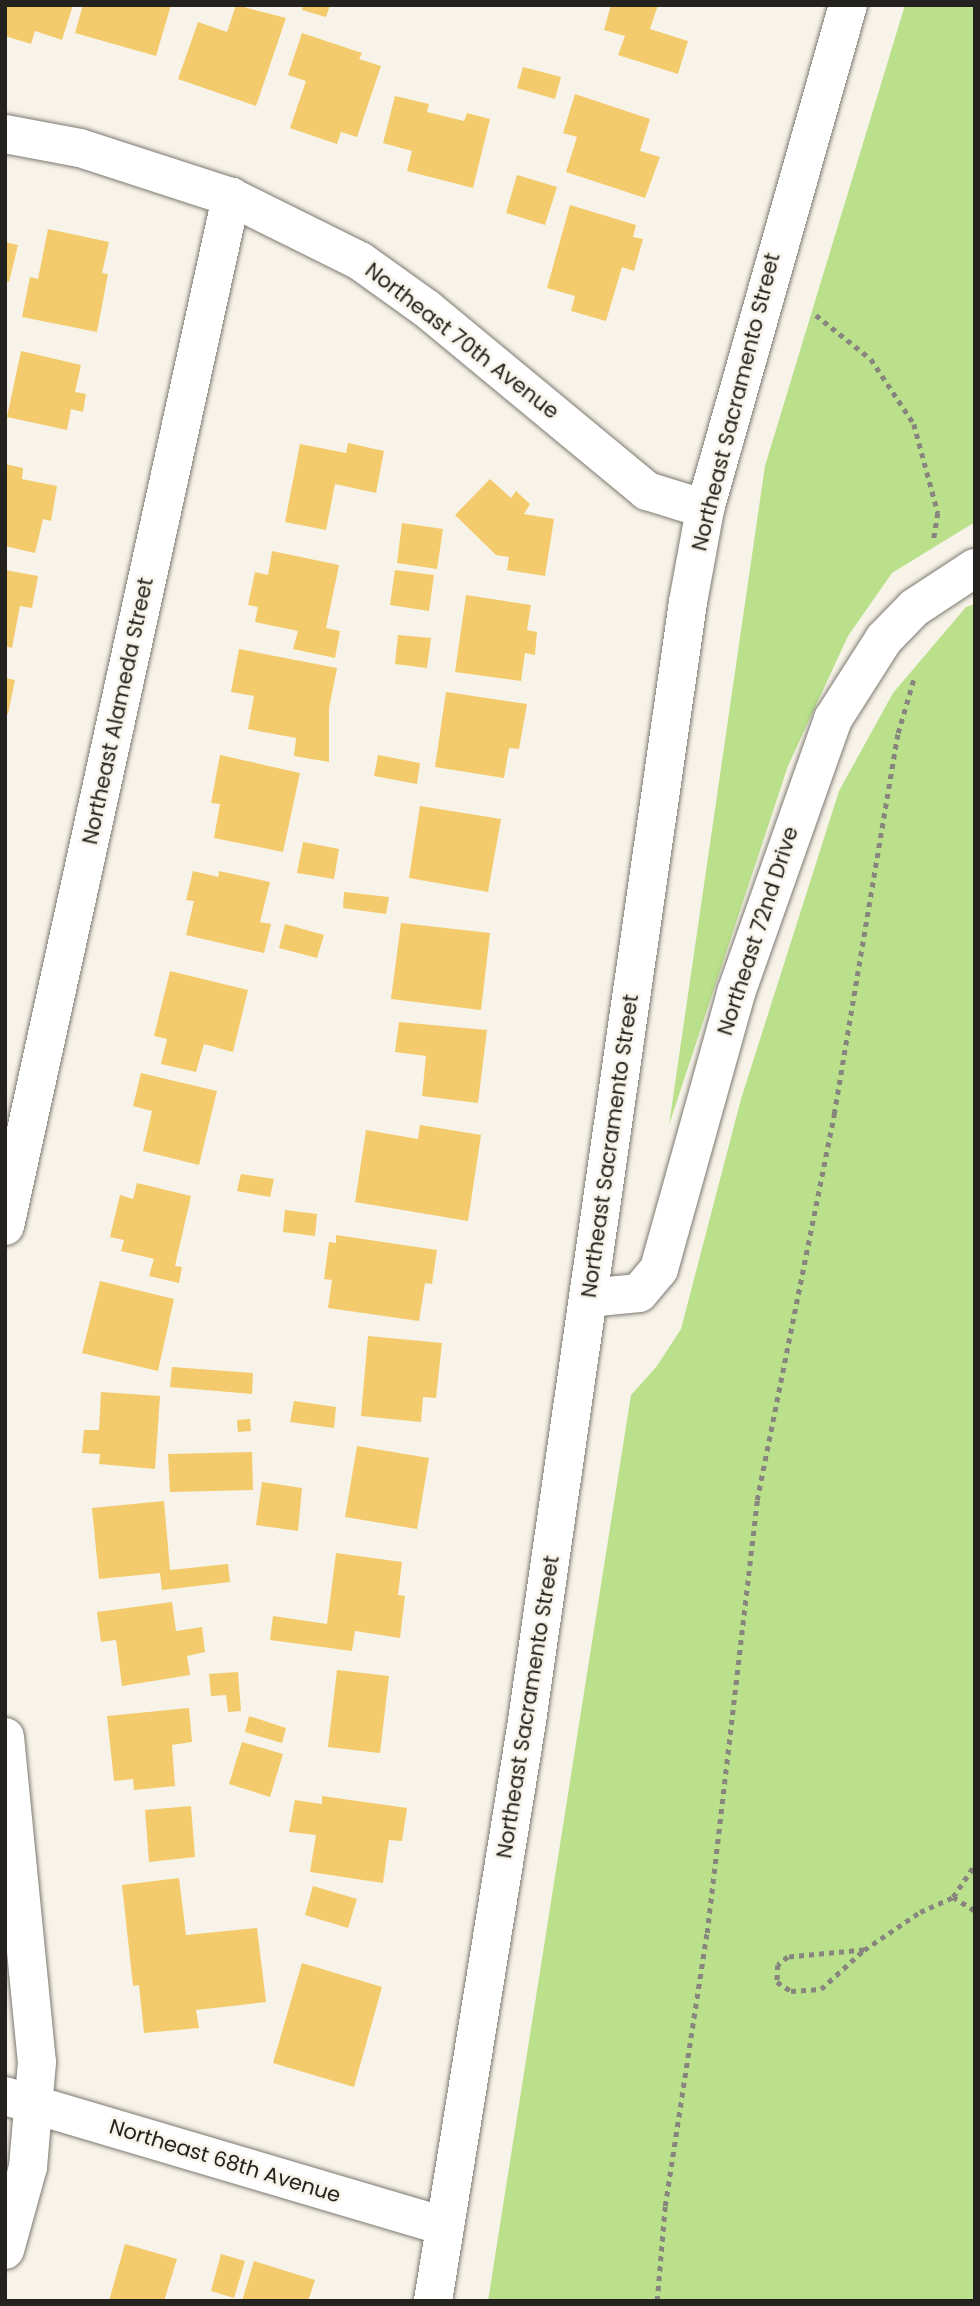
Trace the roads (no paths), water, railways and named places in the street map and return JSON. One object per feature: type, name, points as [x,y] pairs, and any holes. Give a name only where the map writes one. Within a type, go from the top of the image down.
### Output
[{"type":"street","name":"Northeast Sacramento Street","points":[[433,2301],[527,1721],[705,509],[848,5]]},
{"type":"street","name":"Northeast 70th Avenue","points":[[5,134],[80,148],[231,197],[360,261],[427,309],[647,491],[705,509]]},
{"type":"street","name":"Northeast Alameda Street","points":[[5,1226],[231,197]]},
{"type":"street","name":"Northeast 72nd Drive","points":[[588,1298],[639,1293],[659,1269],[736,993],[833,719],[859,673],[914,608],[975,568]]},
{"type":"street","points":[[5,1737],[35,2012],[21,2101],[27,2167],[5,2250]]},
{"type":"street","name":"Northeast 68th Avenue","points":[[21,2101],[445,2226]]}]
